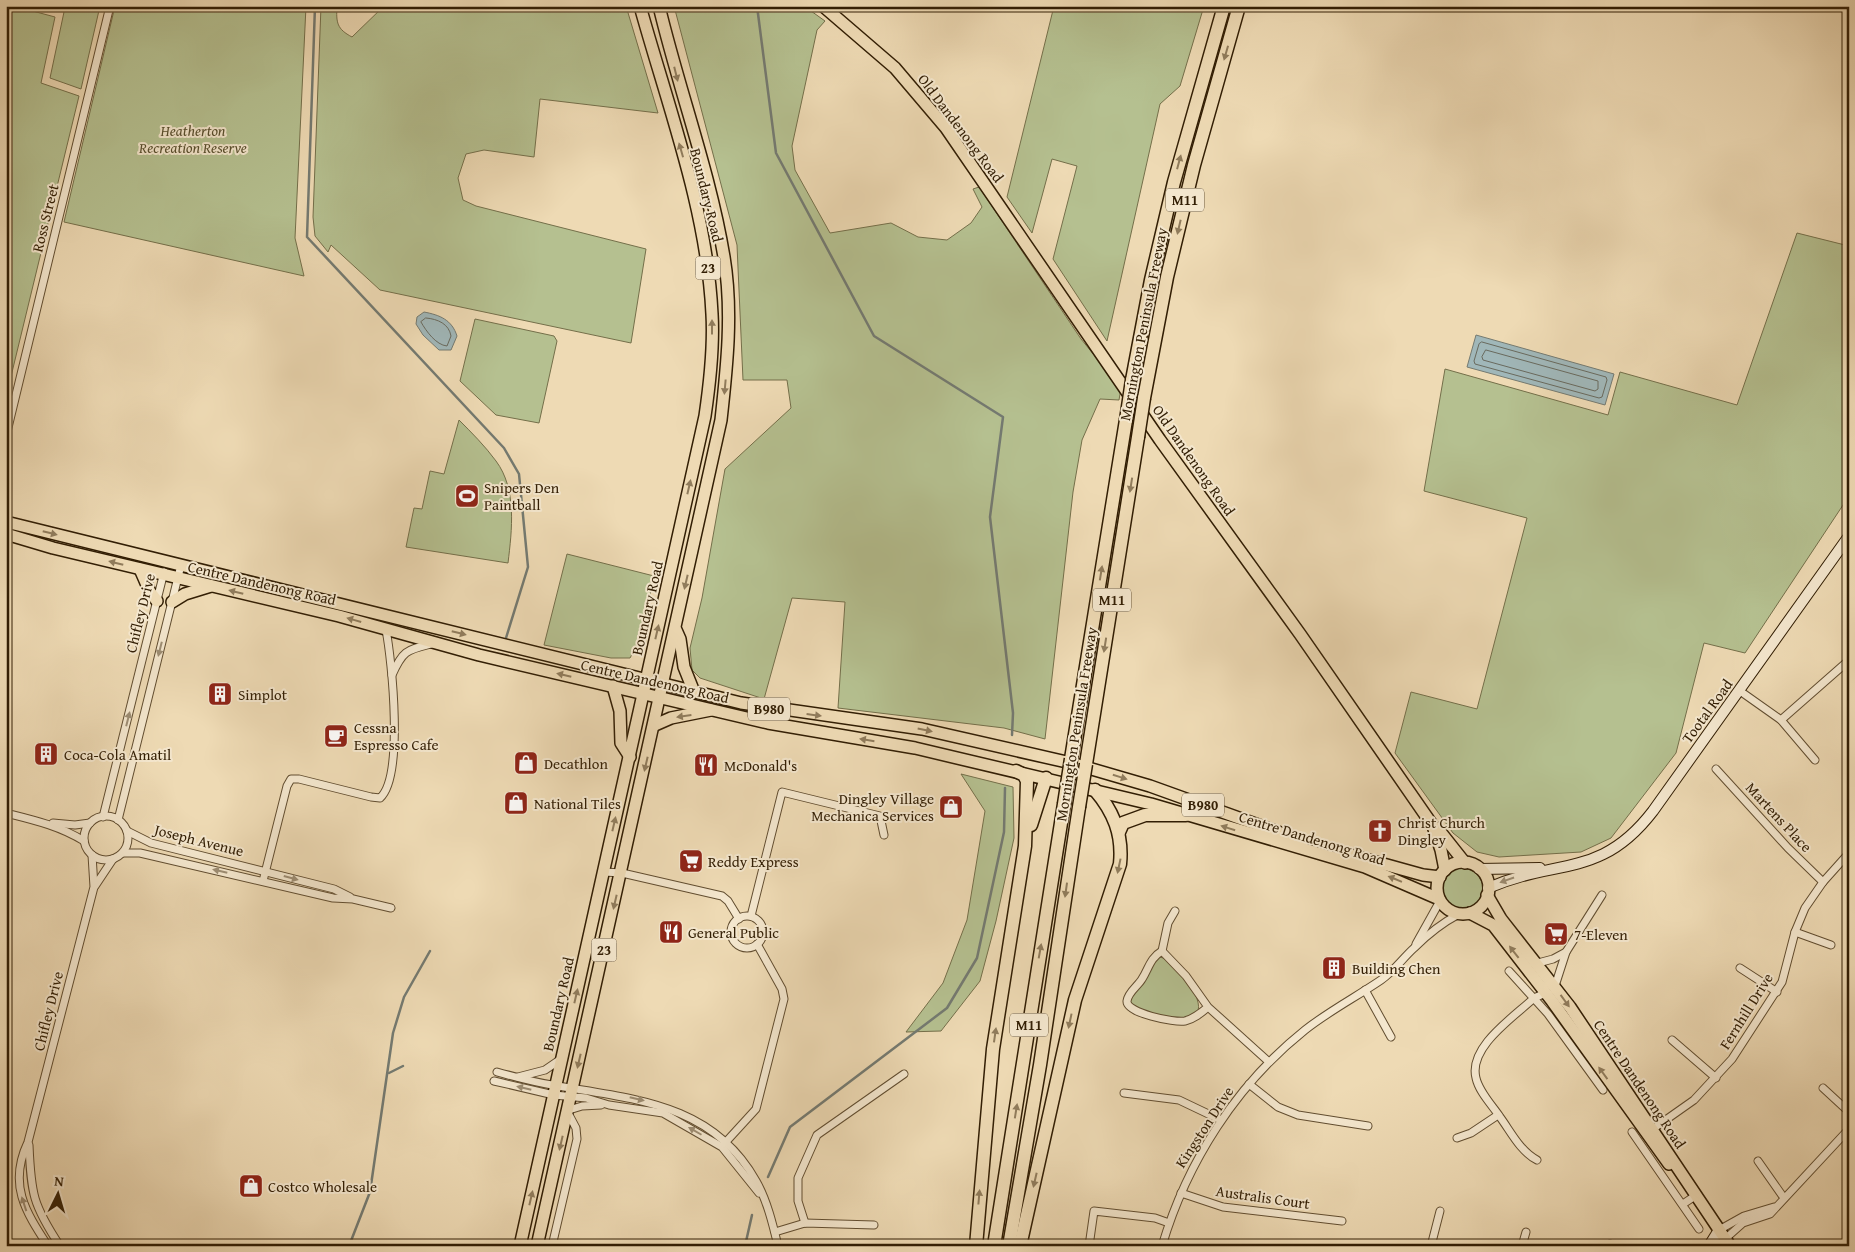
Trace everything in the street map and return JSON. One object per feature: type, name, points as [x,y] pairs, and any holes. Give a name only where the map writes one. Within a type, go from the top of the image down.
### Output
[{"type":"highway","name":"Mornington Peninsula Freeway","points":[[994,1246],[1132,380],[1151,280],[1174,182],[1224,6]]},
{"type":"highway","name":"Mornington Peninsula Freeway","points":[[1009,1246],[1040,1065],[1144,398],[1167,276],[1189,183],[1239,6]]},
{"type":"highway","points":[[976,1246],[993,1049],[1025,846],[1028,784],[1024,775],[1016,771]]},
{"type":"highway","points":[[1025,846],[1046,778]]},
{"type":"highway","points":[[1020,1246],[1075,1000],[1120,864],[1119,832],[1109,808],[1095,790]]},
{"type":"highway","points":[[1119,832],[1123,822],[1139,817],[1186,815]]},
{"type":"main road","name":"Boundary Road","points":[[520,1246],[705,416],[711,370],[712,314],[707,261],[694,198],[640,6]]},
{"type":"main road","name":"Boundary Road","points":[[538,1246],[655,725],[721,420],[728,326],[724,258],[710,191],[679,85],[659,6]]},
{"type":"main road","name":"Old Dandenong Road","points":[[823,6],[895,68],[946,128],[1160,440],[1300,634],[1433,826],[1442,834],[1465,863]]},
{"type":"main road","name":"Centre Dandenong Road","points":[[6,522],[646,680],[772,709],[922,729],[1072,762],[1158,788],[1306,842],[1423,875],[1442,873]]},
{"type":"main road","name":"Centre Dandenong Road","points":[[6,534],[53,548],[339,616],[434,643],[714,710],[798,729],[915,748],[1095,790],[1365,867],[1440,900]]},
{"type":"main road","name":"Tootal Road","points":[[1488,892],[1509,879],[1600,857],[1634,834],[1653,811],[1740,691],[1849,536]]},
{"type":"main road","points":[[140,569],[150,592],[157,601]]},
{"type":"main road","points":[[172,602],[185,594],[212,586]]},
{"type":"main road","points":[[675,628],[680,638],[684,667],[693,691],[688,703]]},
{"type":"main road","points":[[613,686],[620,711],[621,743],[630,757]]},
{"type":"main road","points":[[655,725],[671,718],[714,710]]},
{"type":"main road","points":[[1046,778],[1055,770],[1072,762],[1095,790]]},
{"type":"main road","name":"Old Dandenong Road","points":[[1433,826],[1441,850],[1442,873]]},
{"type":"main road","points":[[605,868],[617,858],[628,844]]},
{"type":"main road","points":[[1464,913],[1481,906],[1488,892],[1486,879],[1479,869],[1465,863]]},
{"type":"main road","name":"B980","points":[[1442,873],[1456,864],[1465,863]]},
{"type":"main road","name":"Tootal Road","points":[[1479,869],[1560,868]]},
{"type":"main road","points":[[1440,900],[1437,890],[1442,873]]},
{"type":"main road","name":"Centre Dandenong Road","points":[[1488,892],[1502,919],[1555,986],[1723,1240]]},
{"type":"main road","name":"B980","points":[[1440,900],[1448,910],[1464,913]]},
{"type":"main road","name":"Centre Dandenong Road","points":[[1464,913],[1493,925],[1533,977],[1539,995],[1650,1131]]},
{"type":"main road","points":[[1709,1246],[1712,1238],[1723,1240]]},
{"type":"street","name":"Ross Street","points":[[6,436],[110,6]]},
{"type":"street","name":"Chifley Drive","points":[[103,817],[167,561]]},
{"type":"street","name":"Chifley Drive","points":[[118,820],[181,565]]},
{"type":"street","points":[[263,881],[287,786],[291,779],[299,779],[371,797],[380,798],[386,792],[394,762],[392,675],[386,630]]},
{"type":"street","points":[[392,675],[399,659],[408,650],[434,643]]},
{"type":"street","points":[[1781,720],[1847,662],[1849,664]]},
{"type":"street","points":[[1740,691],[1781,720],[1815,760]]},
{"type":"street","name":"Martens Place","points":[[1716,769],[1788,848],[1823,882]]},
{"type":"street","points":[[751,916],[782,792],[880,816],[884,835]]},
{"type":"street","points":[[6,813],[45,823],[72,833],[84,841],[92,855],[106,860],[114,859],[122,853],[128,843],[127,831],[118,820],[103,817],[90,823],[75,825],[45,823]]},
{"type":"street","points":[[84,841],[90,823]]},
{"type":"street","name":"Joseph Avenue","points":[[127,831],[151,843],[334,889],[353,899]]},
{"type":"street","name":"Joseph Avenue","points":[[122,853],[140,853],[333,898],[353,899],[391,908]]},
{"type":"street","name":"Fernhill Drive","points":[[1650,1131],[1694,1100],[1732,1059],[1777,992],[1787,968],[1795,932],[1805,908],[1823,882],[1849,854]]},
{"type":"street","name":"Chifley Drive","points":[[48,1246],[27,1214],[18,1178],[22,1155],[28,1142],[94,887],[92,855]]},
{"type":"street","name":"Chifley Drive","points":[[94,887],[114,859]]},
{"type":"street","points":[[605,868],[722,896],[728,901],[738,918]]},
{"type":"street","points":[[1555,986],[1566,952],[1602,896]]},
{"type":"street","name":"Kingston Drive","points":[[1413,949],[1440,900]]},
{"type":"street","points":[[1175,911],[1168,923],[1162,951],[1152,959],[1144,976],[1130,994],[1127,1002],[1128,1006],[1140,1013],[1174,1021],[1190,1020],[1208,1007]]},
{"type":"street","name":"Kingston Drive","points":[[1162,1246],[1169,1222],[1181,1193],[1202,1150],[1221,1120],[1249,1084],[1269,1062],[1311,1026],[1393,971],[1413,949],[1446,921],[1464,913]]},
{"type":"street","points":[[751,916],[760,923],[762,928],[761,938],[757,944],[746,947],[741,946],[733,939],[732,927],[738,918],[751,916]]},
{"type":"street","points":[[1795,932],[1831,945]]},
{"type":"street","points":[[724,1144],[756,1108],[784,999],[782,989],[757,944]]},
{"type":"street","points":[[1162,951],[1186,976],[1208,1007],[1269,1062]]},
{"type":"street","points":[[1537,1160],[1524,1150],[1498,1115],[1477,1082],[1474,1071],[1476,1057],[1484,1044],[1539,995],[1540,966],[1566,952]]},
{"type":"street","points":[[1740,968],[1777,992]]},
{"type":"street","name":"Centre Dandenong Road","points":[[1510,970],[1539,995],[1603,1090]]},
{"type":"street","points":[[1365,990],[1391,1037]]},
{"type":"street","points":[[1672,1040],[1716,1078]]},
{"type":"street","points":[[518,1078],[545,1070],[561,1059]]},
{"type":"street","points":[[497,1072],[554,1090]]},
{"type":"street","points":[[805,1223],[798,1201],[798,1178],[817,1135],[904,1074]]},
{"type":"street","points":[[494,1081],[572,1092],[612,1093],[654,1103],[702,1124],[724,1144],[757,1182],[778,1246]]},
{"type":"street","points":[[1249,1084],[1278,1107],[1298,1115],[1368,1126]]},
{"type":"street","points":[[1823,1088],[1849,1112]]},
{"type":"street","points":[[572,1092],[609,1105]]},
{"type":"street","points":[[1124,1093],[1179,1100],[1200,1108],[1221,1120]]},
{"type":"street","points":[[552,1246],[577,1139],[576,1128],[568,1112],[582,1106],[609,1105],[663,1113],[724,1144]]},
{"type":"street","points":[[1457,1138],[1471,1133],[1498,1115]]},
{"type":"street","points":[[1723,1240],[1744,1216],[1776,1206],[1849,1129]]},
{"type":"street","points":[[1632,1132],[1700,1229]]},
{"type":"street","name":"Chifley Drive","points":[[28,1142],[33,1197],[40,1215],[60,1246]]},
{"type":"street","points":[[1758,1161],[1784,1198]]},
{"type":"street","name":"Australis Court","points":[[1181,1193],[1223,1207],[1342,1221]]},
{"type":"street","points":[[1683,1204],[1695,1196]]},
{"type":"street","points":[[1089,1246],[1094,1211],[1155,1218],[1169,1222]]},
{"type":"street","points":[[1431,1246],[1440,1211]]},
{"type":"street","points":[[774,1232],[805,1223],[874,1224]]},
{"type":"street","points":[[1522,1246],[1526,1232]]},
{"type":"green space","points":[[6,6],[14,6],[55,17],[41,83],[79,96],[6,397]]},
{"type":"green space","points":[[45,6],[100,6],[81,89],[50,78],[64,12]]},
{"type":"green space","name":"Heatherton Recreation Reserve","points":[[115,6],[306,6],[295,238],[304,276],[64,222]]},
{"type":"green space","points":[[321,6],[337,6],[338,25],[352,37],[384,6],[626,6],[658,113],[540,99],[534,157],[484,150],[466,154],[458,178],[463,200],[476,206],[646,249],[631,343],[380,290],[331,245],[328,252],[315,236],[313,217]]},
{"type":"green space","points":[[674,6],[804,6],[825,21],[817,30],[792,146],[795,170],[830,233],[891,223],[918,237],[947,240],[971,223],[982,207],[973,189],[979,187],[1081,339],[1121,388],[1119,400],[1100,399],[1082,440],[1073,492],[1045,739],[1004,728],[838,708],[845,602],[792,598],[764,699],[700,678],[692,670],[690,648],[702,598],[725,469],[791,408],[787,380],[743,380],[737,245]]},
{"type":"green space","points":[[1054,6],[1204,6],[1180,86],[1160,104],[1107,341],[1053,259],[1077,166],[1052,159],[1032,233],[1007,197]]},
{"type":"green space","points":[[1797,233],[1849,246],[1849,496],[1745,653],[1704,643],[1676,753],[1611,838],[1581,852],[1499,857],[1477,852],[1453,833],[1395,753],[1411,692],[1477,709],[1527,518],[1424,491],[1445,369],[1608,415],[1620,372],[1737,405]]},
{"type":"green space","points":[[475,319],[554,336],[557,341],[539,423],[496,415],[460,381]]},
{"type":"green space","name":"Snipers Den Paintball","points":[[459,420],[483,445],[503,472],[510,497],[511,510],[511,537],[508,563],[406,547],[414,508],[422,509],[430,471],[444,474]]},
{"type":"green space","points":[[567,554],[654,576],[641,638],[630,658],[611,658],[544,645]]},
{"type":"green space","points":[[961,774],[1013,787],[1014,838],[996,921],[980,981],[941,1031],[906,1032],[943,983],[967,920],[985,811]]},
{"type":"green space","points":[[1466,868],[1474,871],[1480,877],[1483,889],[1480,901],[1474,907],[1458,910],[1450,907],[1444,901],[1441,885],[1444,877],[1450,871]]},
{"type":"green space","points":[[1160,957],[1180,972],[1193,990],[1199,1007],[1197,1013],[1181,1019],[1166,1018],[1133,1007],[1130,1001],[1133,994],[1157,958]]},
{"type":"water","points":[[424,312],[445,319],[455,330],[457,336],[451,350],[439,350],[423,335],[416,324],[417,317]]},
{"type":"water","points":[[1476,335],[1614,374],[1605,405],[1467,367]]},
{"type":"waterway","points":[[315,6],[307,237],[504,448],[519,474],[528,567],[506,638]]},
{"type":"waterway","points":[[757,6],[776,153],[874,336],[1003,417],[990,517],[1013,713],[1012,735]]},
{"type":"waterway","points":[[768,1177],[790,1127],[947,1008],[977,958],[1004,832],[1005,788]]},
{"type":"waterway","points":[[349,1246],[370,1192],[393,1033],[404,997],[430,951]]},
{"type":"waterway","points":[[389,1073],[403,1066]]},
{"type":"waterway","points":[[745,1246],[752,1215]]},
{"type":"place","name":"Snipers Den Paintball","points":[[467,496]]},
{"type":"place","name":"Simplot","points":[[220,694]]},
{"type":"place","name":"Cessna Espresso Cafe","points":[[336,736]]},
{"type":"place","name":"Coca-Cola Amatil","points":[[46,754]]},
{"type":"place","name":"Decathlon","points":[[526,763]]},
{"type":"place","name":"McDonald's","points":[[706,765]]},
{"type":"place","name":"National Tiles","points":[[516,803]]},
{"type":"place","name":"Dingley Village Mechanica Services","points":[[951,807]]},
{"type":"place","name":"Christ Church Dingley","points":[[1380,831]]},
{"type":"place","name":"Reddy Express","points":[[691,861]]},
{"type":"place","name":"General Public","points":[[671,932]]},
{"type":"place","name":"7-Eleven","points":[[1556,934]]},
{"type":"place","name":"Building Chen","points":[[1334,968]]},
{"type":"place","name":"Costco Wholesale","points":[[251,1186]]}]
